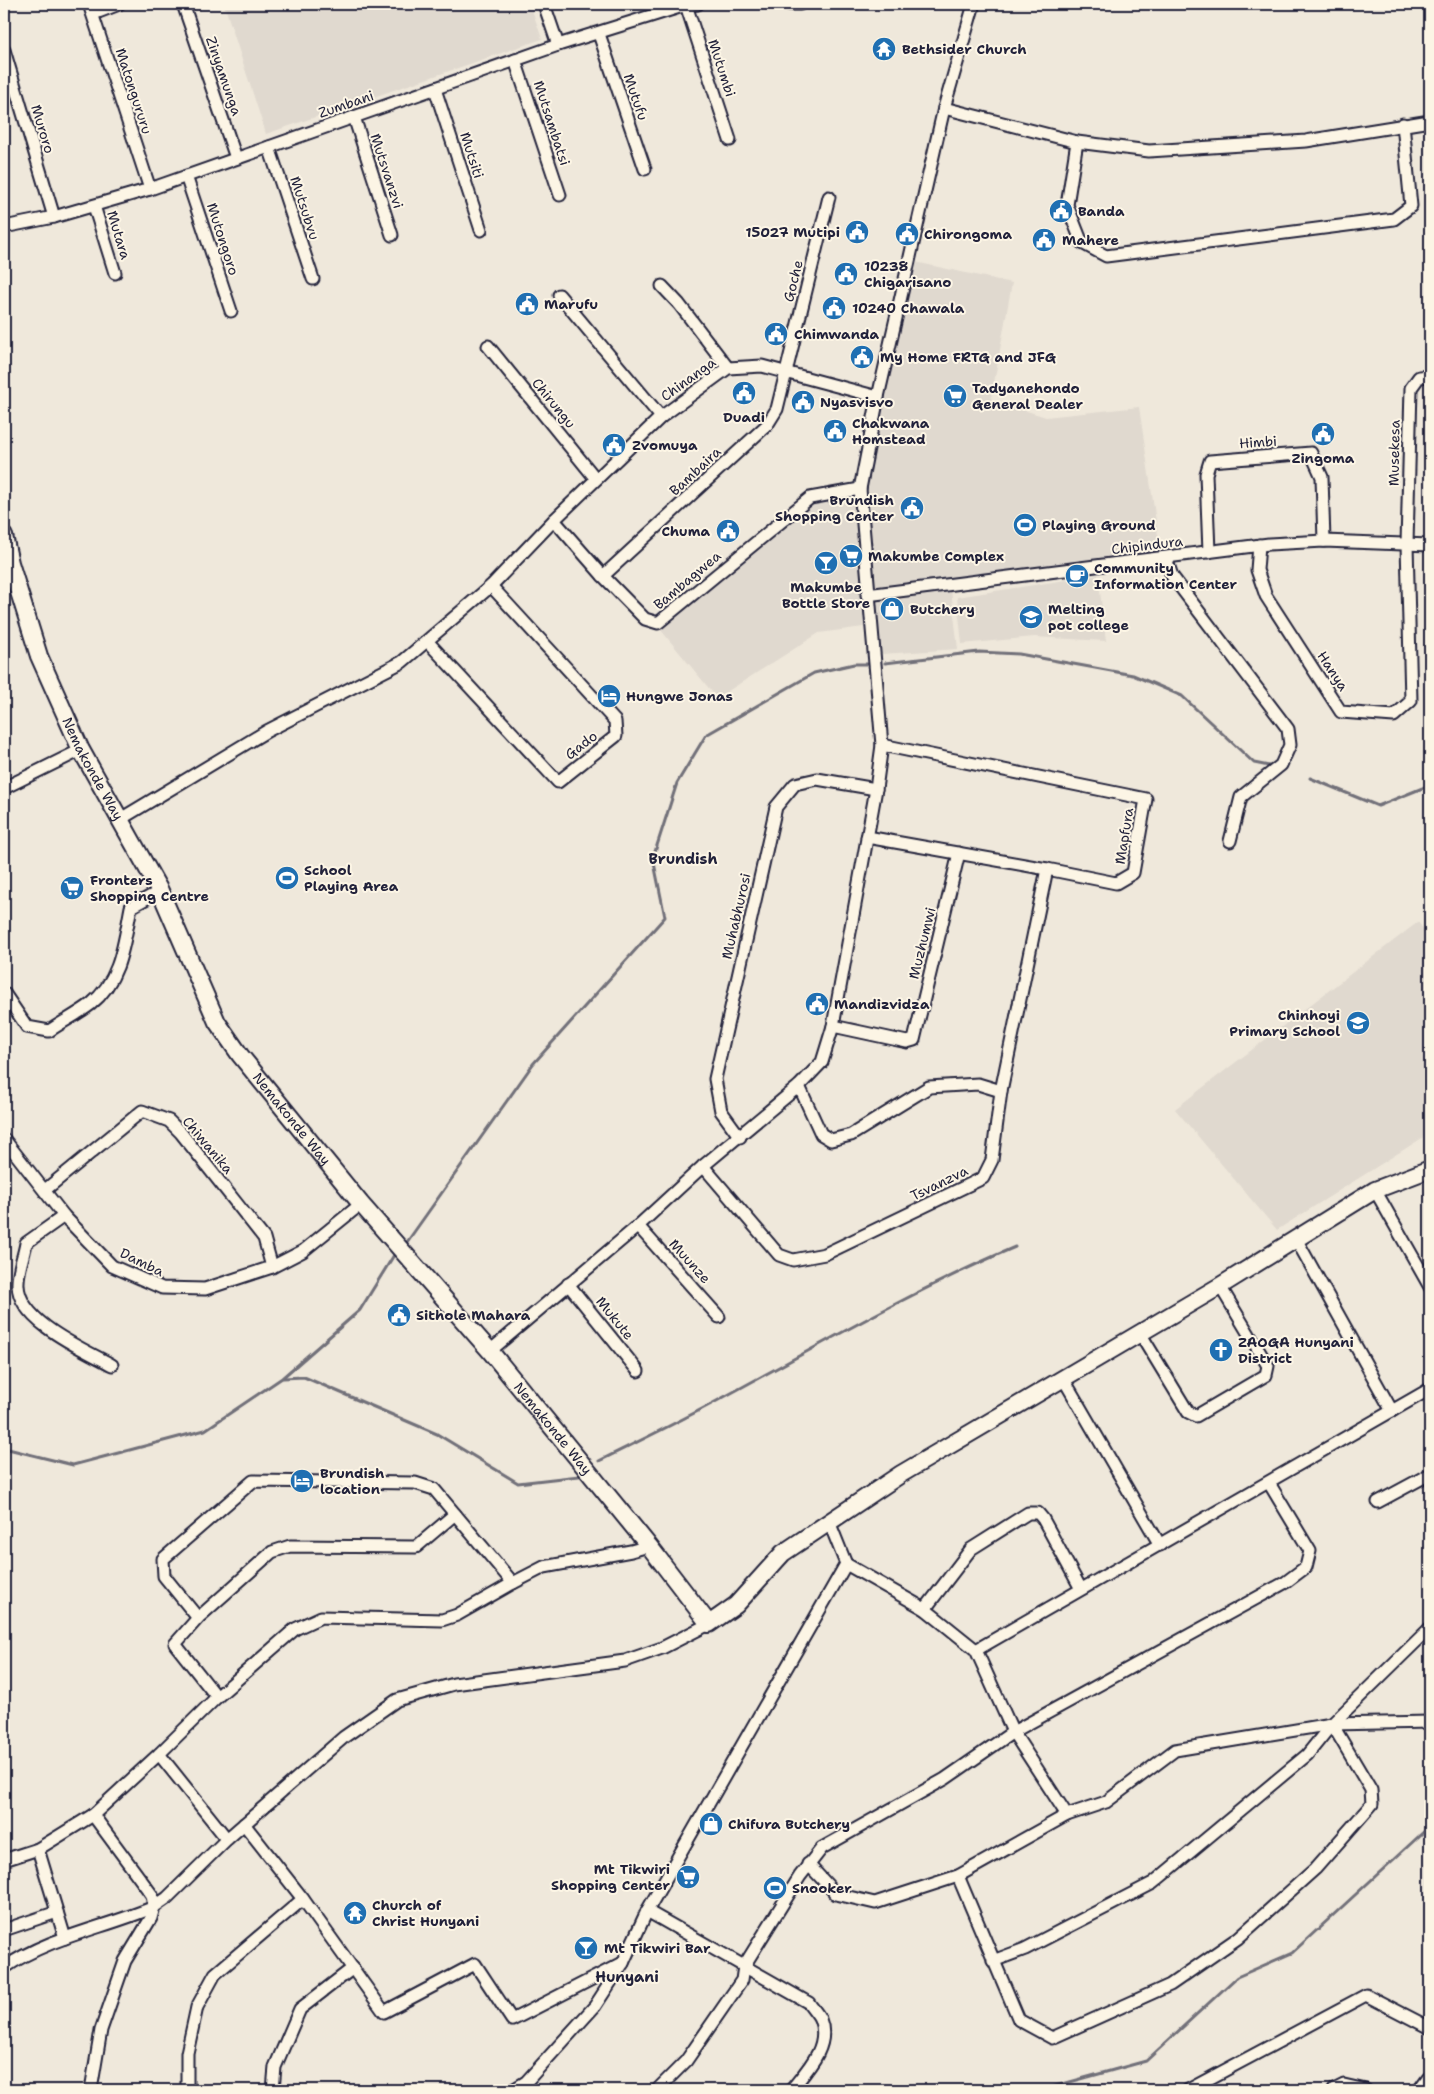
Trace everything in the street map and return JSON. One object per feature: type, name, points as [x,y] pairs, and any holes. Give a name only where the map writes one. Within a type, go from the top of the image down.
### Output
[{"type":"street","points":[[91,9],[119,4]]},
{"type":"street","name":"Zinyamunga","points":[[183,4],[236,158]]},
{"type":"street","points":[[544,4],[558,45]]},
{"type":"street","name":"Zumbani","points":[[4,227],[54,218],[150,189],[558,45],[692,4]]},
{"type":"street","name":"Mutumbi","points":[[692,4],[730,140]]},
{"type":"street","points":[[789,4],[800,4]]},
{"type":"street","points":[[490,1351],[638,1226],[703,1166],[799,1086],[822,1062],[833,1026],[876,789],[882,746],[860,489],[878,397],[944,108],[974,4]]},
{"type":"street","name":"Matongururu","points":[[91,9],[150,189]]},
{"type":"street","name":"Mutufu","points":[[599,34],[645,169]]},
{"type":"street","name":"Muroro","points":[[4,50],[54,218]]},
{"type":"street","name":"Mutsambatsi","points":[[515,60],[560,195]]},
{"type":"street","name":"Mutsiti","points":[[435,89],[481,230]]},
{"type":"street","points":[[944,108],[1077,142],[1149,151],[1297,142],[1430,121]]},
{"type":"street","name":"Mutsvanzvi","points":[[354,117],[392,235]]},
{"type":"street","points":[[1077,142],[1067,205],[1082,242],[1106,256],[1394,219],[1411,206],[1403,124]]},
{"type":"street","name":"Mutsubvu","points":[[269,146],[313,279]]},
{"type":"street","name":"Mutongoro","points":[[186,176],[231,311]]},
{"type":"street","name":"Goche","points":[[785,373],[829,197]]},
{"type":"street","name":"Mutara","points":[[94,206],[115,273]]},
{"type":"street","points":[[662,286],[679,304],[728,368]]},
{"type":"street","points":[[558,295],[661,417]]},
{"type":"street","name":"Chirungu","points":[[488,346],[596,479]]},
{"type":"street","name":"Chinanga","points":[[119,820],[267,731],[402,662],[428,642],[491,586],[554,520],[661,417],[728,368],[762,366],[878,397]]},
{"type":"street","name":"Bambaira","points":[[602,576],[767,425],[777,409],[785,373]]},
{"type":"street","name":"Musekesa","points":[[1407,544],[1411,388],[1419,377],[1430,376]]},
{"type":"street","name":"Himbi","points":[[1209,552],[1206,474],[1210,461],[1311,453],[1322,477],[1324,541]]},
{"type":"street","name":"Bambagwea","points":[[554,520],[602,576],[646,619],[658,623],[810,498],[860,489]]},
{"type":"street","name":"Nemakonde Way","points":[[4,536],[10,563],[39,656],[81,750],[160,891],[217,1022],[240,1055],[361,1204],[490,1351],[649,1546],[709,1624]]},
{"type":"street","name":"Chipindura","points":[[868,594],[1259,545],[1324,541],[1430,546]]},
{"type":"street","name":"Hanya","points":[[1259,545],[1257,570],[1266,596],[1341,712],[1394,716],[1411,701],[1407,544]]},
{"type":"street","points":[[1166,558],[1172,576],[1288,729],[1290,745],[1281,765],[1241,797],[1230,841]]},
{"type":"street","name":"Gado","points":[[428,642],[558,782],[616,736],[615,721],[491,586]]},
{"type":"street","name":"Mapfura","points":[[866,837],[1047,868],[1116,883],[1133,873],[1146,799],[882,746]]},
{"type":"street","points":[[4,788],[81,750]]},
{"type":"street","name":"Muhabhurosi","points":[[740,1137],[721,1110],[715,1079],[776,807],[795,784],[817,779],[876,789]]},
{"type":"street","name":"Muzhumwi","points":[[833,1026],[908,1042],[914,1040],[960,853]]},
{"type":"street","name":"Tsvanzva","points":[[703,1166],[779,1255],[792,1260],[825,1254],[983,1178],[992,1160],[1000,1091],[1047,868]]},
{"type":"street","points":[[4,993],[26,1027],[48,1031],[92,1004],[111,980],[120,962],[131,907],[160,891]]},
{"type":"street","points":[[799,1086],[821,1134],[831,1140],[851,1135],[929,1087],[978,1084],[1000,1091]]},
{"type":"street","name":"Chiwanika","points":[[45,1190],[142,1111],[169,1121],[181,1133],[264,1238],[272,1267]]},
{"type":"street","name":"Damba","points":[[4,1139],[64,1216],[112,1266],[162,1288],[205,1289],[272,1267],[303,1251],[361,1204]]},
{"type":"street","points":[[4,1968],[15,1960],[65,1938],[154,1907],[167,1898],[227,1839],[344,1737],[397,1700],[454,1684],[625,1661],[662,1648],[709,1624],[736,1605],[783,1553],[830,1524],[901,1474],[1220,1286],[1375,1190],[1430,1169]]},
{"type":"street","points":[[1375,1190],[1430,1287]]},
{"type":"street","points":[[64,1216],[26,1243],[18,1285],[23,1305],[53,1332],[112,1364]]},
{"type":"street","name":"Muunze","points":[[638,1226],[719,1317]]},
{"type":"street","points":[[1296,1238],[1392,1411]]},
{"type":"street","name":"Mukute","points":[[568,1284],[638,1371]]},
{"type":"street","points":[[1140,1333],[1188,1412],[1196,1416],[1266,1375],[1268,1366],[1220,1286]]},
{"type":"street","points":[[1064,1378],[1160,1545]]},
{"type":"street","points":[[976,1650],[1430,1389]]},
{"type":"street","points":[[1378,1502],[1430,1474]]},
{"type":"street","points":[[198,1618],[164,1576],[163,1559],[253,1481],[415,1483],[434,1489],[513,1583]]},
{"type":"street","points":[[657,2090],[692,2053],[742,1980],[744,1966],[808,1864],[822,1848],[945,1778],[1014,1732],[1286,1582],[1306,1567],[1310,1551],[1269,1483]]},
{"type":"street","points":[[925,1609],[971,1549],[1028,1513],[1038,1513],[1043,1519],[1081,1589]]},
{"type":"street","points":[[217,1697],[175,1644],[198,1618],[272,1552],[290,1546],[416,1547],[455,1514]]},
{"type":"street","points":[[830,1524],[846,1564],[925,1609],[976,1650],[1014,1732],[1067,1815]]},
{"type":"street","points":[[4,1860],[38,1849],[93,1815],[217,1697],[295,1629],[321,1617],[442,1620],[457,1616],[544,1567],[631,1552],[649,1546]]},
{"type":"street","points":[[513,2090],[526,2082],[595,2006],[623,1963],[647,1911],[846,1564]]},
{"type":"street","points":[[993,1961],[1025,1949],[1152,1883],[1307,1756],[1332,1724],[1430,1628]]},
{"type":"street","points":[[808,1864],[836,1894],[875,1903],[958,1876],[1067,1815],[1106,1802],[1175,1750],[1332,1724],[1430,1722]]},
{"type":"street","points":[[958,1876],[1019,2020],[1052,2038],[1170,1985],[1238,1938],[1315,1869],[1372,1804],[1371,1790],[1332,1724]]},
{"type":"street","points":[[159,1754],[227,1839]]},
{"type":"street","points":[[91,2090],[101,2030],[125,1961],[151,1918],[154,1907],[152,1894],[93,1815]]},
{"type":"street","points":[[244,1824],[303,1899],[384,2012],[475,1964],[512,2020],[623,1963]]},
{"type":"street","points":[[38,1849],[65,1938]]},
{"type":"street","points":[[187,2090],[187,2052],[197,2007],[215,1974],[303,1899]]},
{"type":"street","points":[[647,1911],[809,2003],[820,2019],[824,2038],[815,2059],[792,2090]]},
{"type":"street","points":[[4,1930],[57,1912]]},
{"type":"street","points":[[273,2090],[276,2067],[300,2009],[353,1968]]},
{"type":"street","points":[[1188,2090],[1366,1995],[1430,2028]]},
{"type":"street","points":[[1422,2090],[1430,2079]]},
{"type":"street","points":[[1334,2090],[1344,2085],[1366,2090]]},
{"type":"shaded area","points":[[224,4],[530,4],[542,39],[266,134]]},
{"type":"shaded area","points":[[906,260],[1012,283],[991,400],[1046,417],[1139,407],[1162,562],[951,590],[958,649],[882,654],[878,625],[819,633],[717,698],[660,629],[804,506],[852,494]]},
{"type":"shaded area","name":"Melting pot college","points":[[1098,575],[1106,641],[1034,637],[962,644],[957,597]]},
{"type":"shaded area","name":"Chinhoyi Primary School","points":[[1418,922],[1430,938],[1430,1133],[1277,1230],[1175,1109]]},
{"type":"waterway","points":[[885,663],[979,652],[1019,654],[1133,675],[1182,696],[1254,763],[1269,766]]},
{"type":"waterway","points":[[407,1242],[533,1064],[665,917],[653,858],[677,783],[706,735],[814,673],[854,664],[869,664]]},
{"type":"waterway","points":[[1310,778],[1378,806],[1430,785]]},
{"type":"waterway","points":[[599,1461],[693,1414],[940,1281],[1015,1247]]},
{"type":"waterway","points":[[4,1448],[73,1465],[205,1430],[282,1378],[360,1310],[394,1255]]},
{"type":"waterway","points":[[283,1378],[304,1377],[437,1434],[518,1483],[579,1476]]},
{"type":"waterway","points":[[1041,2090],[1146,2061],[1237,1977],[1292,1953],[1430,1826]]},
{"type":"place","name":"Bethsider Church","points":[[884,49]]},
{"type":"place","name":"Banda","points":[[1061,211]]},
{"type":"place","name":"15027 Mutipi","points":[[857,232]]},
{"type":"place","name":"Chirongoma","points":[[907,234]]},
{"type":"place","name":"Mahere","points":[[1044,240]]},
{"type":"place","name":"10238 Chigarisano","points":[[846,274]]},
{"type":"place","name":"Marufu","points":[[527,304]]},
{"type":"place","name":"10240 Chawala","points":[[834,308]]},
{"type":"place","name":"Chimwanda","points":[[776,334]]},
{"type":"place","name":"My Home FRTG and JFG","points":[[862,357]]},
{"type":"place","name":"Duadi","points":[[744,393]]},
{"type":"place","name":"Tadyanehondo General Dealer","points":[[955,396]]},
{"type":"place","name":"Nyasvisvo","points":[[803,402]]},
{"type":"place","name":"Chakwana Homstead","points":[[835,431]]},
{"type":"place","name":"Zingoma","points":[[1323,434]]},
{"type":"place","name":"Zvomuya","points":[[614,445]]},
{"type":"place","name":"Brundish Shopping Center","points":[[912,508]]},
{"type":"place","name":"Playing Ground","points":[[1025,525]]},
{"type":"place","name":"Chuma","points":[[728,531]]},
{"type":"place","name":"Makumbe Complex","points":[[851,556]]},
{"type":"place","name":"Makumbe Bottle Store","points":[[826,563]]},
{"type":"place","name":"Community Information Center","points":[[1077,576]]},
{"type":"place","name":"Butchery","points":[[892,609]]},
{"type":"place","name":"Melting pot college","points":[[1031,617]]},
{"type":"place","name":"Hungwe Jonas","points":[[609,696]]},
{"type":"place","name":"School Playing Area","points":[[287,878]]},
{"type":"place","name":"Fronters Shopping Centre","points":[[72,888]]},
{"type":"place","name":"Mandizvidza","points":[[817,1004]]},
{"type":"place","name":"Chinhoyi Primary School","points":[[1358,1023]]},
{"type":"place","name":"Sithole Mahara","points":[[399,1315]]},
{"type":"place","name":"ZAOGA Hunyani District","points":[[1221,1350]]},
{"type":"place","name":"Brundish location","points":[[302,1481]]},
{"type":"place","name":"Chifura Butchery","points":[[711,1824]]},
{"type":"place","name":"Mt Tikwiri Shopping Center","points":[[688,1877]]},
{"type":"place","name":"Snooker","points":[[775,1888]]},
{"type":"place","name":"Church of Christ Hunyani","points":[[355,1913]]},
{"type":"place","name":"Mt Tikwiri Bar","points":[[586,1948]]},
{"type":"district","name":"Brundish","points":[[683,859]]},
{"type":"district","name":"Hunyani","points":[[627,1977]]}]
